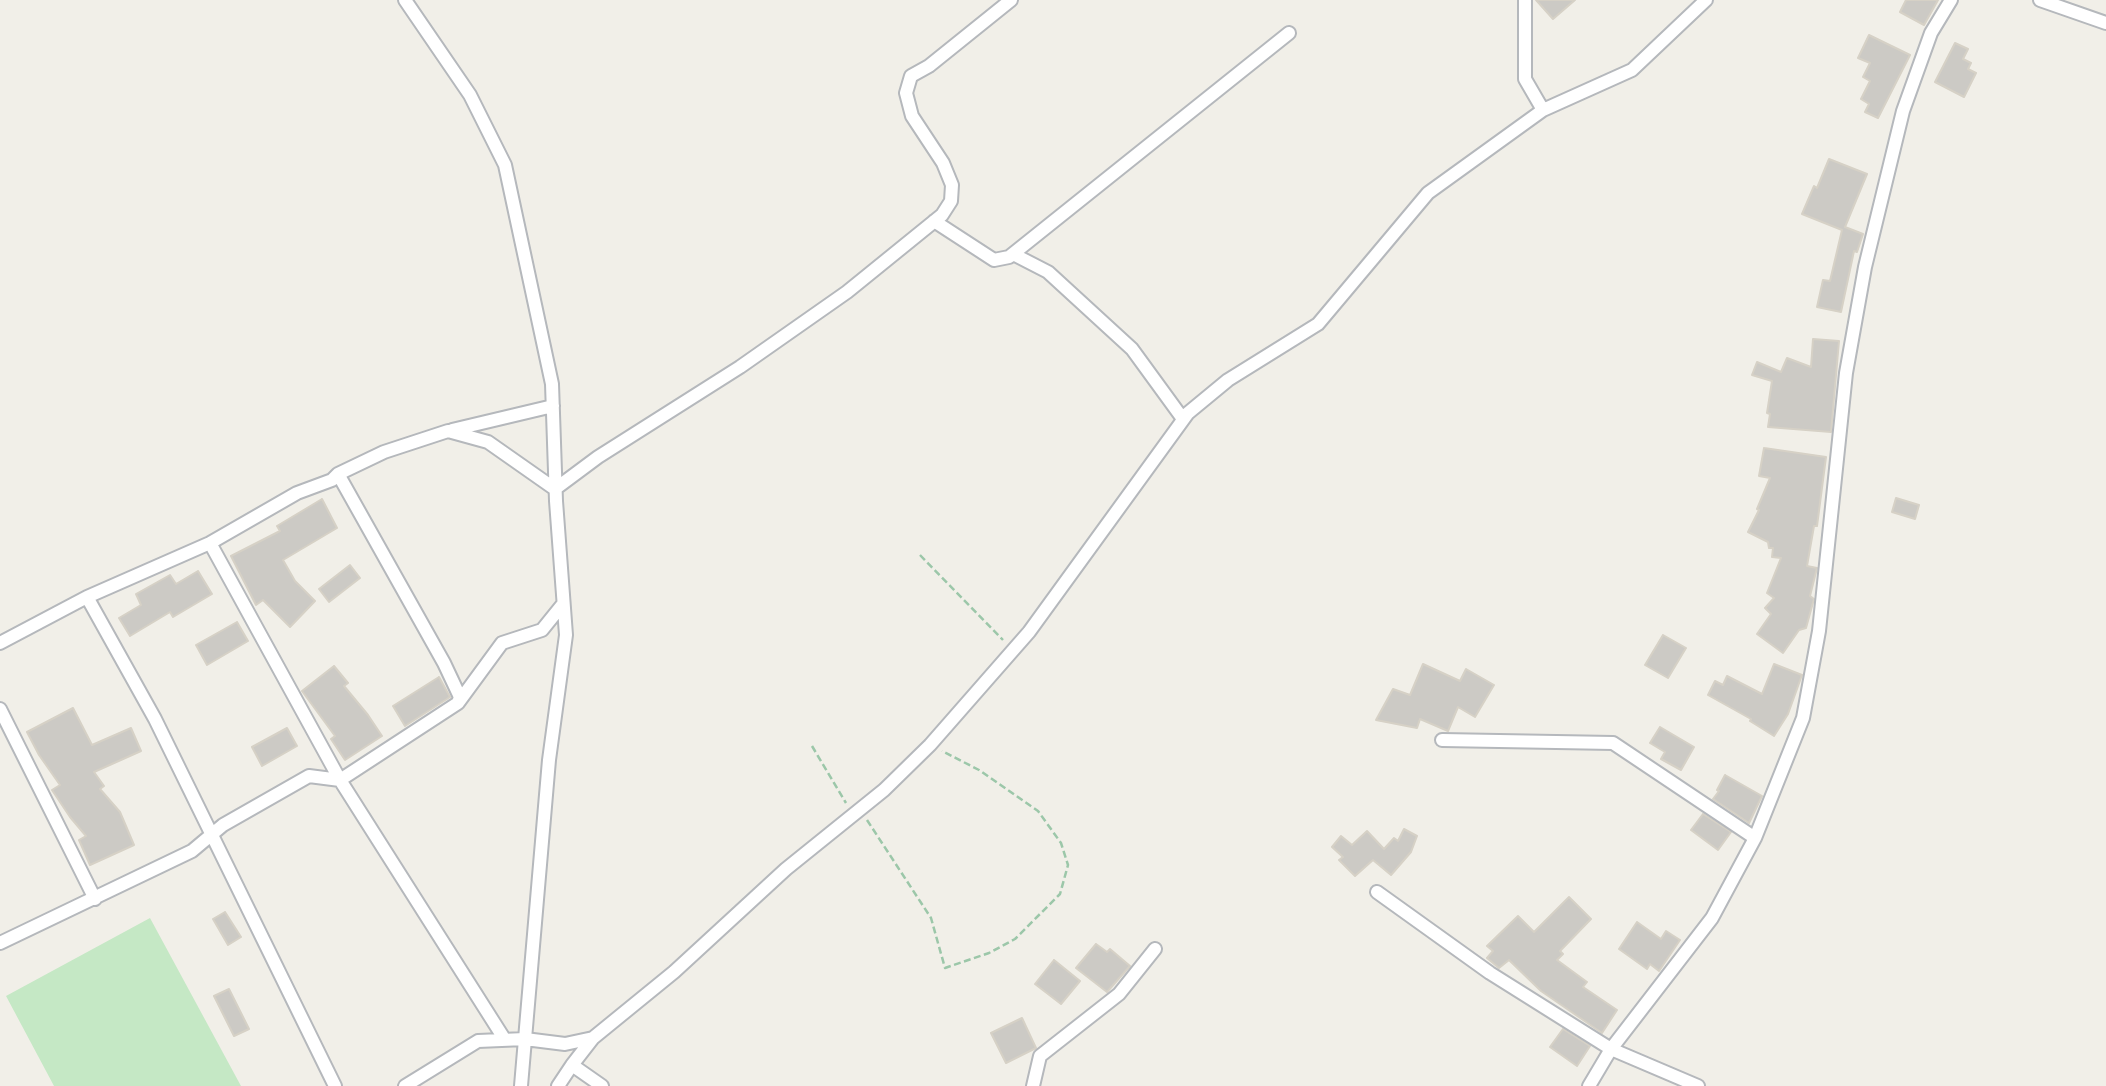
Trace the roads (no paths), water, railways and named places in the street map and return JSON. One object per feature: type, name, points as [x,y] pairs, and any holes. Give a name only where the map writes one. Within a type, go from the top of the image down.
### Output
[{"type":"street","points":[[404,0],[470,95],[505,165],[552,384],[555,489],[566,635],[549,760],[521,1086]]},
{"type":"street","points":[[555,489],[598,457],[740,367],[847,292],[942,215],[951,201],[953,185],[943,163],[912,117],[906,93],[911,76],[929,66],[1011,0]]},
{"type":"street","points":[[1525,0],[1525,79],[1543,110]]},
{"type":"street","points":[[558,1086],[593,1038],[674,972],[786,869],[884,790],[930,745],[1029,632],[1183,419],[1228,380],[1318,324],[1428,193],[1543,110],[1632,70],[1706,0]]},
{"type":"street","points":[[1590,1086],[1611,1049],[1712,918],[1755,838],[1803,718],[1819,631],[1846,373],[1865,267],[1903,111],[1931,33],[1951,0]]},
{"type":"street","points":[[2040,0],[2106,23]]},
{"type":"street","points":[[934,221],[995,260],[1013,254],[1289,33]]},
{"type":"street","points":[[1013,254],[1048,272],[1132,349],[1183,419]]},
{"type":"street","points":[[0,643],[87,597],[210,543],[298,493],[332,480],[338,474],[384,452],[448,431],[553,406]]},
{"type":"street","points":[[448,431],[488,442],[555,489]]},
{"type":"street","points":[[338,474],[444,663],[460,697],[458,703]]},
{"type":"street","points":[[210,543],[340,780],[505,1040]]},
{"type":"street","points":[[87,597],[155,719],[335,1086]]},
{"type":"street","points":[[0,943],[192,851],[223,825],[309,776],[340,780],[458,703],[502,643],[542,630],[563,604]]},
{"type":"street","points":[[0,709],[95,899]]},
{"type":"street","points":[[1442,740],[1613,743],[1755,838]]},
{"type":"street","points":[[1377,892],[1490,973],[1611,1049],[1698,1086]]},
{"type":"street","points":[[1033,1086],[1040,1056],[1119,994],[1155,949]]},
{"type":"street","points":[[405,1086],[478,1041],[525,1039],[565,1044],[593,1038]]},
{"type":"street","points":[[572,1065],[602,1086]]}]
